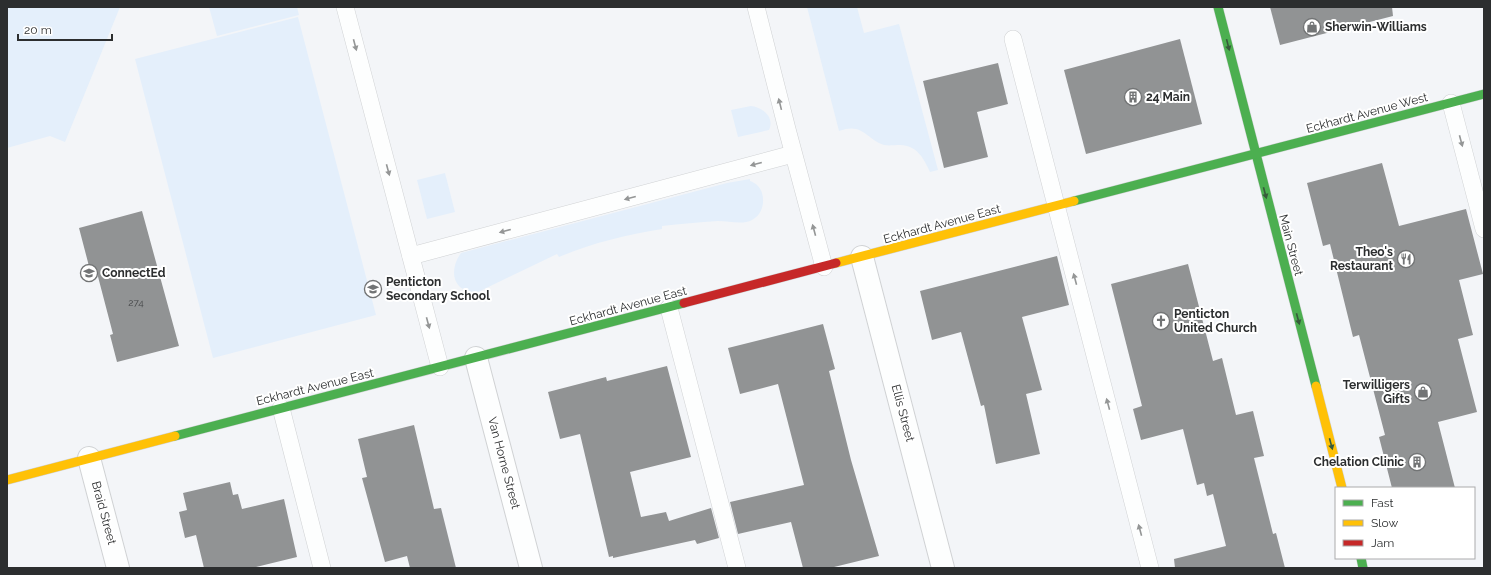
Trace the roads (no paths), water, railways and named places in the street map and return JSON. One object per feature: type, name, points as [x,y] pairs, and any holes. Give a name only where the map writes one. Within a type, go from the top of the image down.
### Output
[{"type":"main road","name":"Main Street","points":[[1218,7],[1342,487]]},
{"type":"main road","name":"Eckhardt Avenue West","points":[[1256,155],[1484,94]]},
{"type":"main road","name":"Eckhardt Avenue East","points":[[7,480],[1256,155]]},
{"type":"street","name":"Ellis Street","points":[[862,257],[943,568]]},
{"type":"street","name":"Van Horne Street","points":[[476,358],[531,568]]},
{"type":"street","name":"Braid Street","points":[[89,458],[118,568]]},
{"type":"lane","points":[[346,7],[440,367]]},
{"type":"lane","points":[[756,7],[824,267]]},
{"type":"lane","points":[[1013,39],[1150,568]]},
{"type":"lane","points":[[1451,103],[1484,229]]},
{"type":"lane","points":[[411,256],[794,154]]},
{"type":"lane","points":[[670,308],[737,568]]},
{"type":"lane","points":[[281,408],[322,568]]},
{"type":"place","name":"Sherwin-Williams","points":[[1312,27]]},
{"type":"place","name":"24 Main","points":[[1133,97]]},
{"type":"place","name":"Theo's Restaurant","points":[[1406,259]]},
{"type":"place","name":"ConnectEd","points":[[89,273]]},
{"type":"place","name":"Penticton Secondary School","points":[[373,289]]},
{"type":"place","name":"Penticton United Church","points":[[1161,321]]},
{"type":"place","name":"Terwilligers Gifts","points":[[1423,392]]},
{"type":"place","name":"Chelation Clinic","points":[[1417,462]]}]
